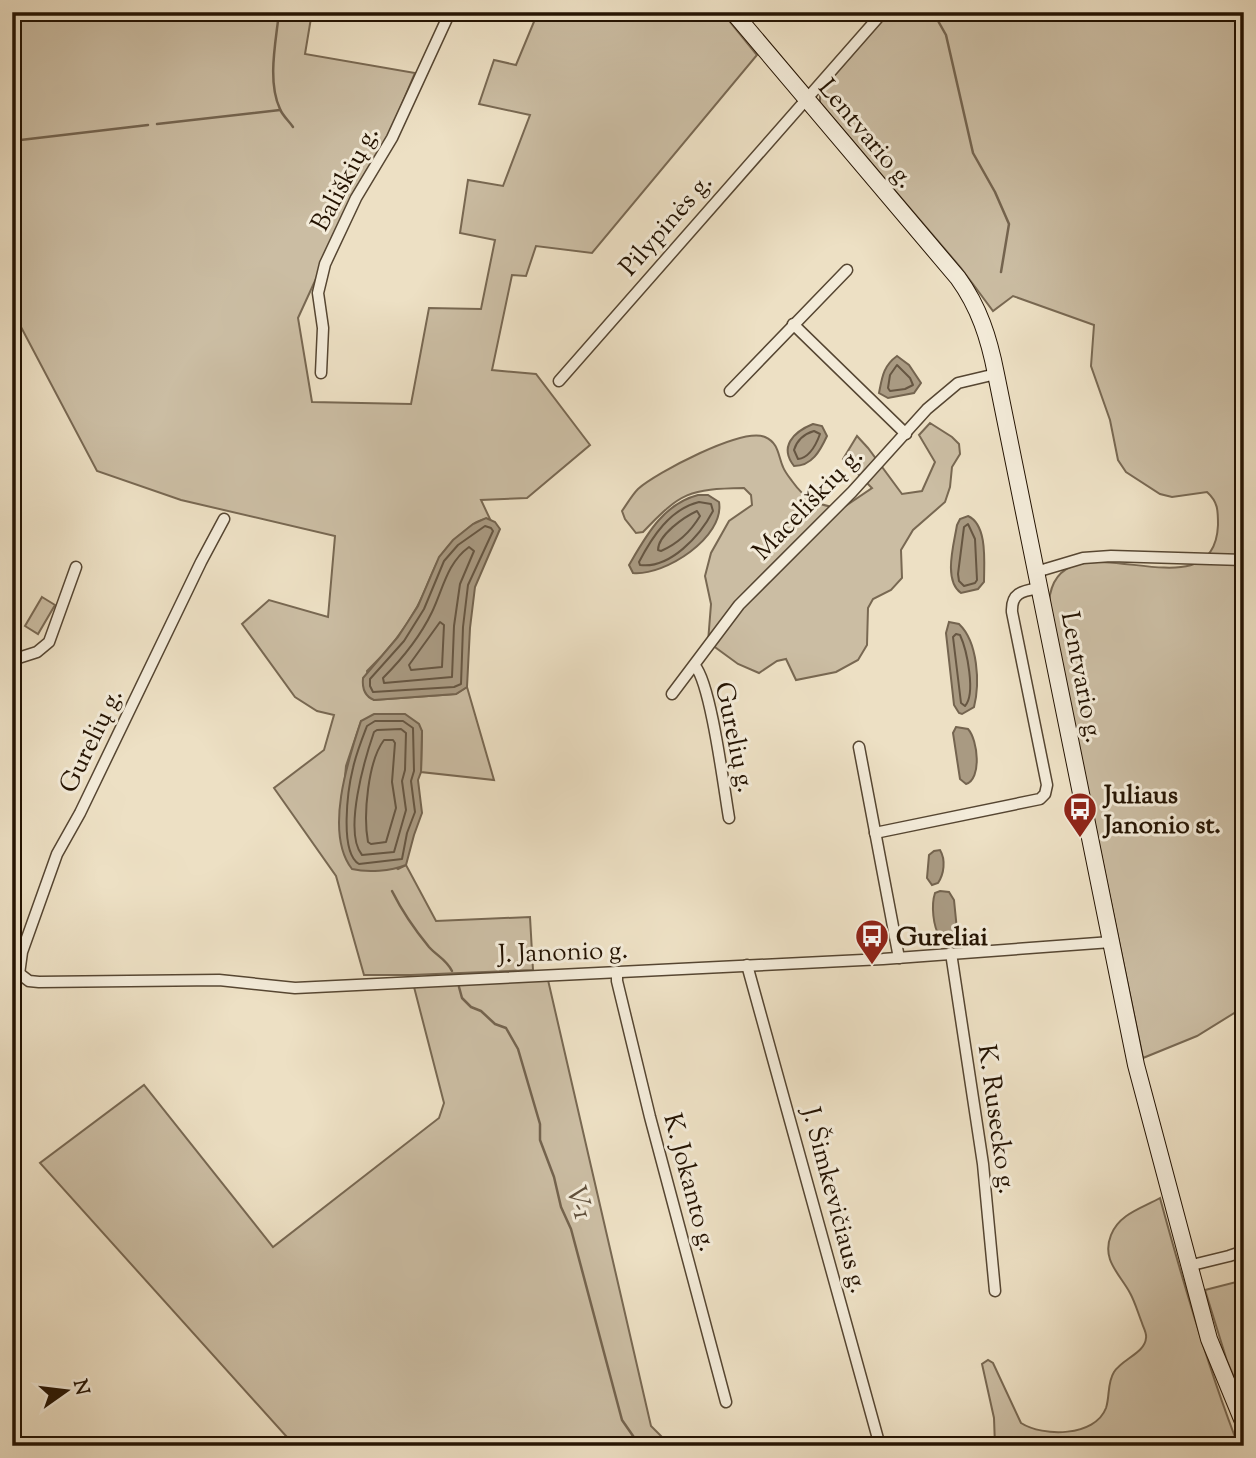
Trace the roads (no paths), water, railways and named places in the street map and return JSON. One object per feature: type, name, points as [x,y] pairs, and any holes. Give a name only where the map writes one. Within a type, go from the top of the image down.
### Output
[{"type":"main road","name":"Lentvario g.","points":[[733,12],[970,294],[986,331],[1136,1065],[1209,1339],[1244,1424]]},
{"type":"street","name":"Bališkių g.","points":[[321,373],[323,328],[318,293],[325,264],[356,198],[392,138],[450,12]]},
{"type":"street","name":"Pilypinės g.","points":[[559,381],[883,12]]},
{"type":"street","points":[[730,390],[847,270]]},
{"type":"street","points":[[793,324],[906,433]]},
{"type":"street","name":"Maceliškių g.","points":[[672,694],[739,605],[852,492],[927,409],[948,390],[969,379],[996,374]]},
{"type":"street","name":"Gurelių g.","points":[[12,986],[57,854],[80,813],[224,519]]},
{"type":"street","points":[[875,833],[1040,799],[1045,794],[1047,785],[1012,612],[1016,594],[1083,558],[1111,556],[1244,560]]},
{"type":"street","points":[[12,660],[37,652],[49,642],[75,567]]},
{"type":"street","name":"Gurelių g.","points":[[695,666],[701,676],[713,724],[729,818]]},
{"type":"street","points":[[859,747],[899,958]]},
{"type":"street","name":"J. Janonio g.","points":[[16,971],[29,981],[39,982],[219,980],[295,988],[899,958],[1111,942]]},
{"type":"street","name":"K. Rusecko g.","points":[[951,954],[983,1164],[995,1291]]},
{"type":"street","name":"J. Šimkevičiaus g.","points":[[747,965],[880,1446]]},
{"type":"street","name":"K. Jokanto g.","points":[[617,972],[650,1117],[726,1402]]},
{"type":"street","points":[[1188,1266],[1244,1251]]},
{"type":"water","points":[[897,356],[909,365],[921,383],[914,393],[888,398],[879,393],[881,382],[886,368]]},
{"type":"water","points":[[813,424],[822,426],[827,436],[811,460],[794,466],[788,453],[790,441],[799,431]]},
{"type":"water","points":[[698,495],[708,495],[719,502],[713,528],[703,541],[676,561],[661,568],[633,573],[629,565],[657,522],[675,506]]},
{"type":"water","points":[[968,516],[979,527],[982,536],[984,582],[978,589],[961,593],[952,580],[951,561],[957,525],[960,519]]},
{"type":"water","points":[[486,518],[495,522],[500,529],[475,587],[467,687],[456,694],[374,700],[364,691],[363,678],[398,637],[418,606],[439,557],[453,540],[473,524]]},
{"type":"water","points":[[949,622],[959,624],[965,632],[976,663],[974,707],[962,714],[954,705],[946,633]]},
{"type":"water","points":[[374,714],[405,714],[419,724],[422,731],[421,772],[418,780],[422,813],[406,865],[387,870],[365,871],[352,869],[344,854],[339,817],[345,775],[361,721]]},
{"type":"water","points":[[956,727],[968,729],[976,750],[974,775],[966,784],[960,779],[953,733]]},
{"type":"water","points":[[940,850],[944,862],[943,871],[938,883],[932,885],[927,878],[929,855]]},
{"type":"water","points":[[949,892],[954,900],[957,930],[949,938],[940,937],[934,922],[934,898],[935,893]]},
{"type":"waterway","points":[[279,12],[274,86],[281,111],[293,127]]},
{"type":"waterway","points":[[933,12],[946,35],[973,153],[1009,224],[1001,272]]},
{"type":"waterway","points":[[157,124],[280,110]]},
{"type":"waterway","points":[[12,141],[148,125]]},
{"type":"waterway","name":"V-1","points":[[392,891],[419,934],[452,971]]},
{"type":"waterway","name":"V-1","points":[[459,987],[462,998],[471,1007],[481,1011],[495,1024],[506,1028],[518,1049],[540,1124],[540,1140],[554,1177],[561,1207],[571,1229],[622,1420],[640,1446]]},
{"type":"place","name":"Juliaus Janonio st.","points":[[1080,839]]},
{"type":"place","name":"Gureliai","points":[[872,966]]}]
